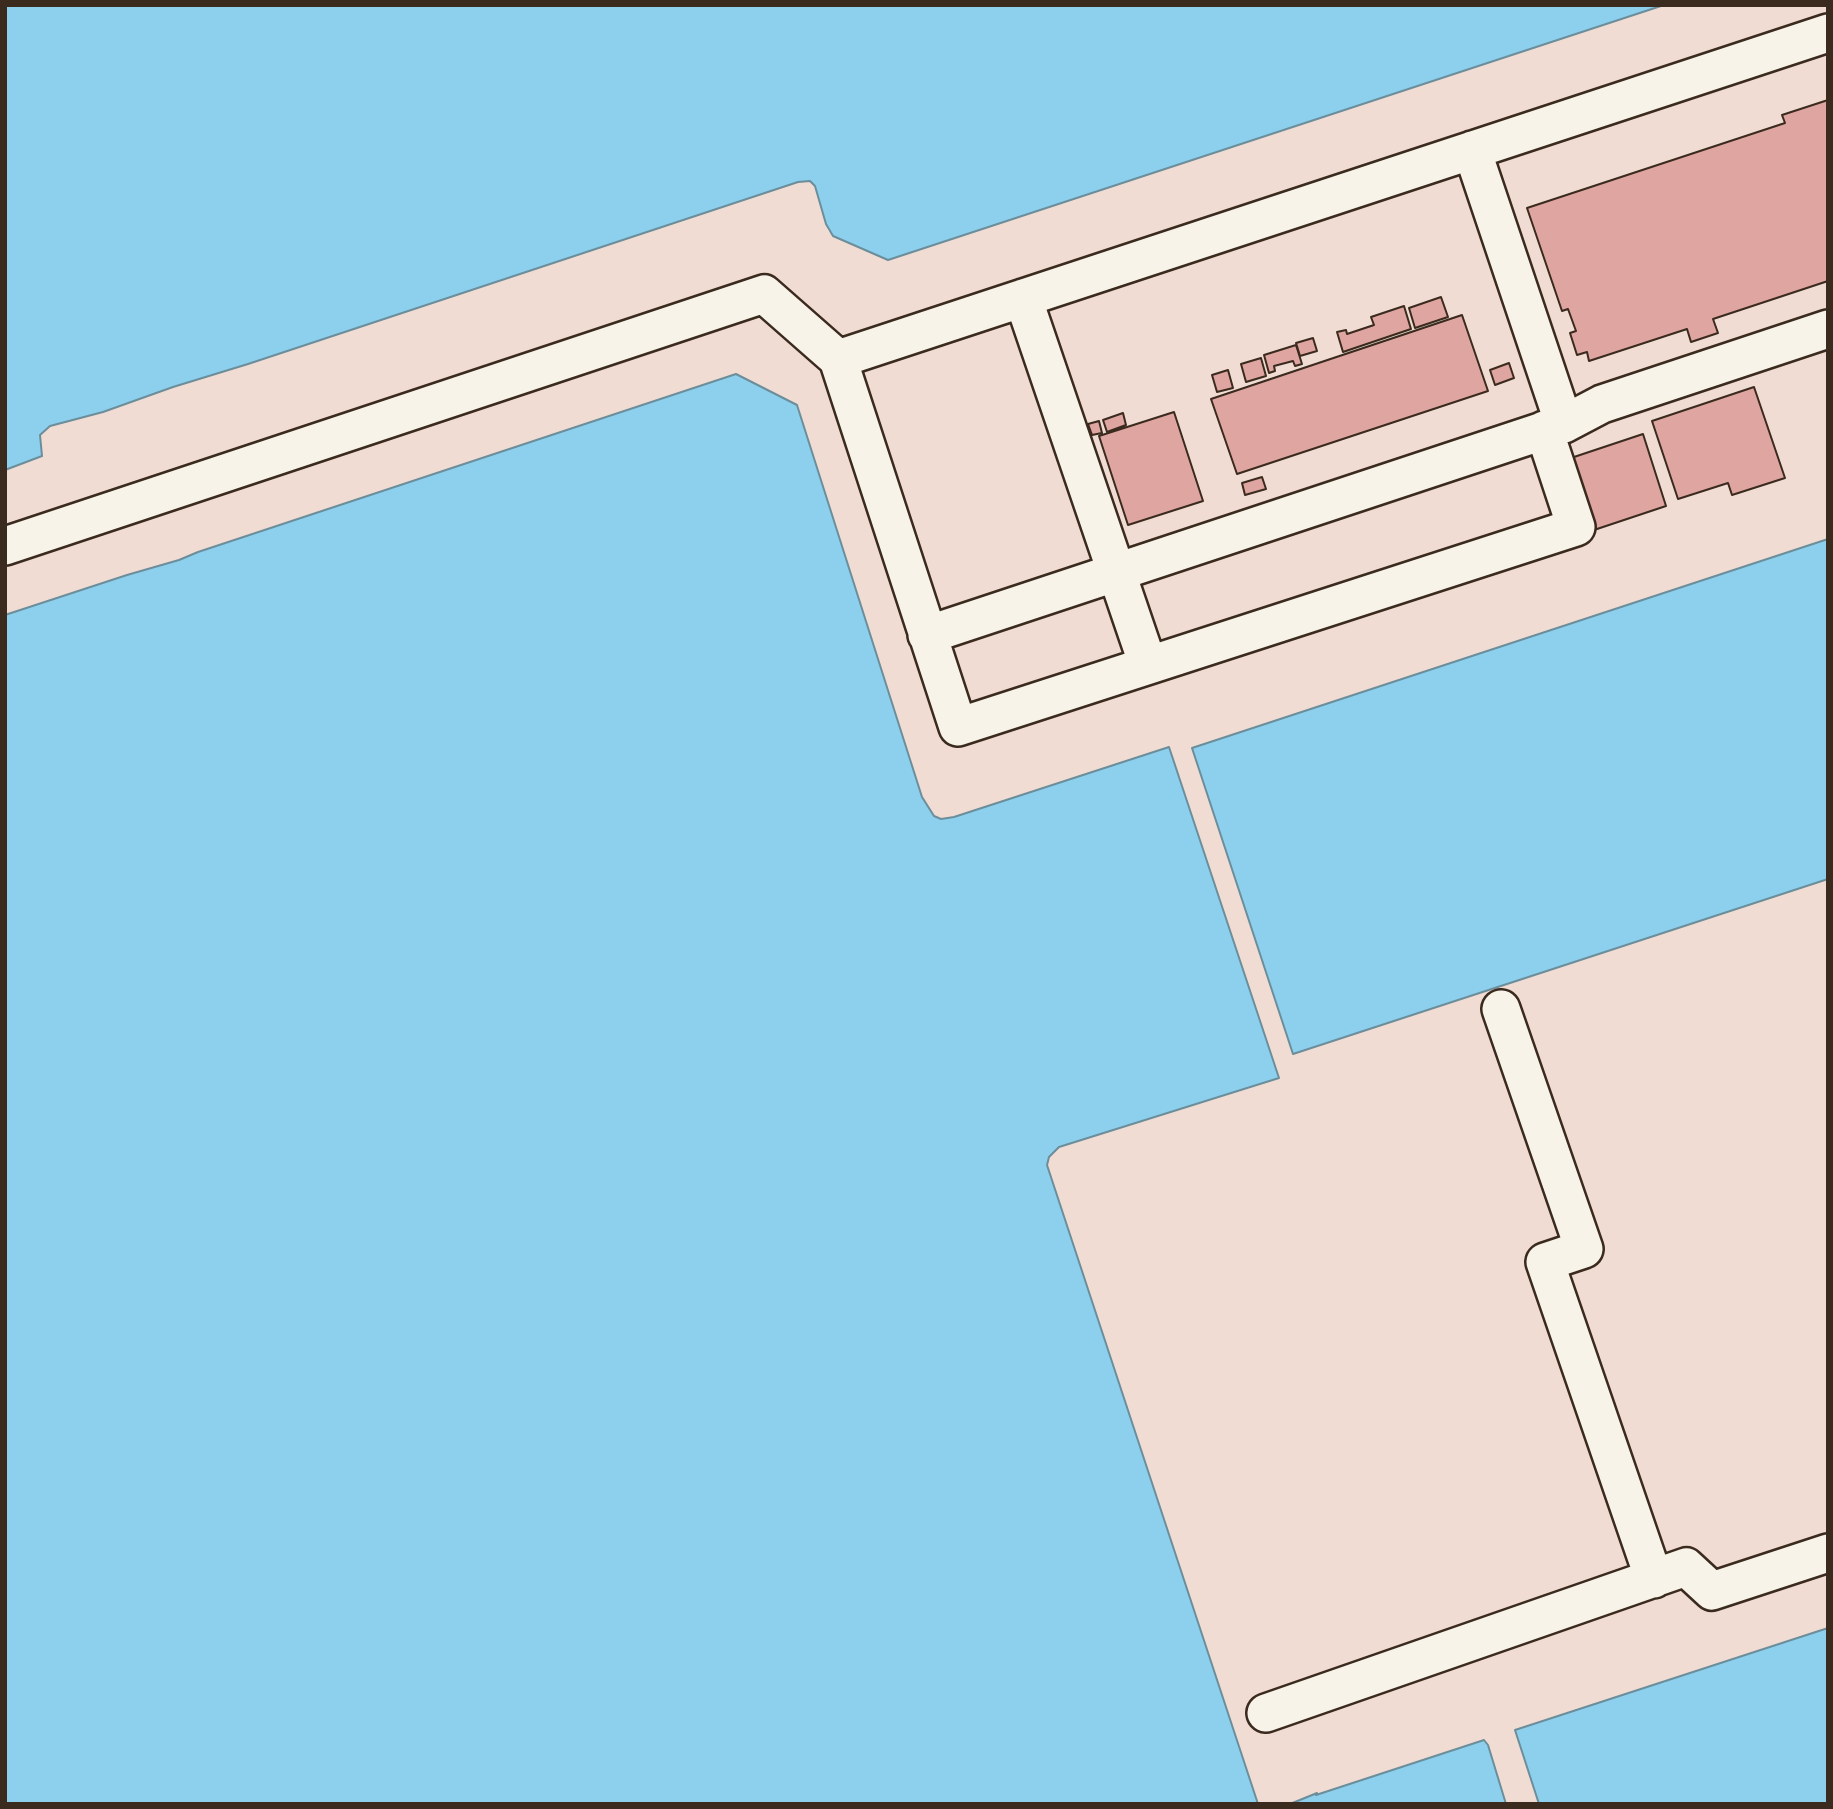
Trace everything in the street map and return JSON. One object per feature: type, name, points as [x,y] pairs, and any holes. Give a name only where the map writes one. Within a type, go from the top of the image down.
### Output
[{"type":"lane","points":[[838,359],[1828,33]]},
{"type":"lane","points":[[5,546],[764,294],[838,359],[958,727],[1576,527],[1554,427],[1472,150]]},
{"type":"lane","points":[[1023,298],[1148,665]]},
{"type":"lane","points":[[927,635],[1554,427],[1602,404],[1828,329]]},
{"type":"lane","points":[[1501,1009],[1584,1249],[1545,1262],[1654,1579]]},
{"type":"lane","points":[[1266,1713],[1686,1567],[1712,1591],[1828,1553]]},
{"type":"shaded area","points":[[1664,5],[1828,5],[1828,1804],[1506,1804],[1488,1745],[1478,1741],[1314,1797],[1315,1793],[1290,1804],[1258,1804],[1047,1165],[1049,1157],[1059,1147],[1260,1085],[1170,747],[954,817],[941,819],[934,816],[922,797],[796,404],[736,374],[179,560],[5,615],[5,470],[42,456],[40,435],[50,426],[103,412],[798,182],[811,181],[815,186],[828,231],[888,260]]},
{"type":"water","points":[[5,5],[1664,5],[888,260],[833,236],[826,224],[815,186],[810,181],[798,182],[103,412],[50,426],[40,435],[42,456],[5,470]]},
{"type":"water","points":[[736,374],[797,405],[922,797],[934,816],[941,819],[954,817],[1169,747],[1279,1078],[1059,1147],[1049,1157],[1047,1165],[1258,1804],[5,1804],[5,615],[179,560]]},
{"type":"water","points":[[1828,539],[1828,879],[1293,1054],[1192,748]]},
{"type":"water","points":[[1828,1628],[1828,1804],[1539,1804],[1515,1730]]},
{"type":"water","points":[[1484,1740],[1488,1745],[1506,1804],[1290,1804],[1317,1793],[1316,1795]]},
{"type":"building","points":[[1828,100],[1828,281],[1713,319],[1718,333],[1691,342],[1687,329],[1589,361],[1587,352],[1577,355],[1570,333],[1576,331],[1568,309],[1562,311],[1527,208],[1785,123],[1782,115]]},
{"type":"building","points":[[1441,297],[1448,317],[1415,328],[1409,308]]},
{"type":"building","points":[[1404,306],[1411,329],[1343,352],[1337,332],[1346,330],[1347,334],[1374,325],[1371,317]]},
{"type":"building","points":[[1462,315],[1488,391],[1237,474],[1211,399]]},
{"type":"building","points":[[1313,338],[1317,351],[1300,356],[1296,343]]},
{"type":"building","points":[[1296,345],[1302,364],[1295,366],[1293,361],[1274,366],[1275,371],[1269,373],[1264,355]]},
{"type":"building","points":[[1261,358],[1266,376],[1246,382],[1241,364]]},
{"type":"building","points":[[1509,363],[1514,378],[1495,385],[1490,370]]},
{"type":"building","points":[[1228,370],[1233,388],[1217,392],[1212,375]]},
{"type":"building","points":[[1754,387],[1785,478],[1732,495],[1728,483],[1678,499],[1652,421]]},
{"type":"building","points":[[1174,412],[1203,501],[1128,525],[1099,436]]},
{"type":"building","points":[[1123,413],[1126,425],[1107,432],[1103,420]]},
{"type":"building","points":[[1099,421],[1102,433],[1092,435],[1088,424]]},
{"type":"building","points":[[1643,434],[1666,506],[1591,531],[1568,459]]},
{"type":"building","points":[[1262,477],[1266,489],[1245,495],[1242,483]]}]
